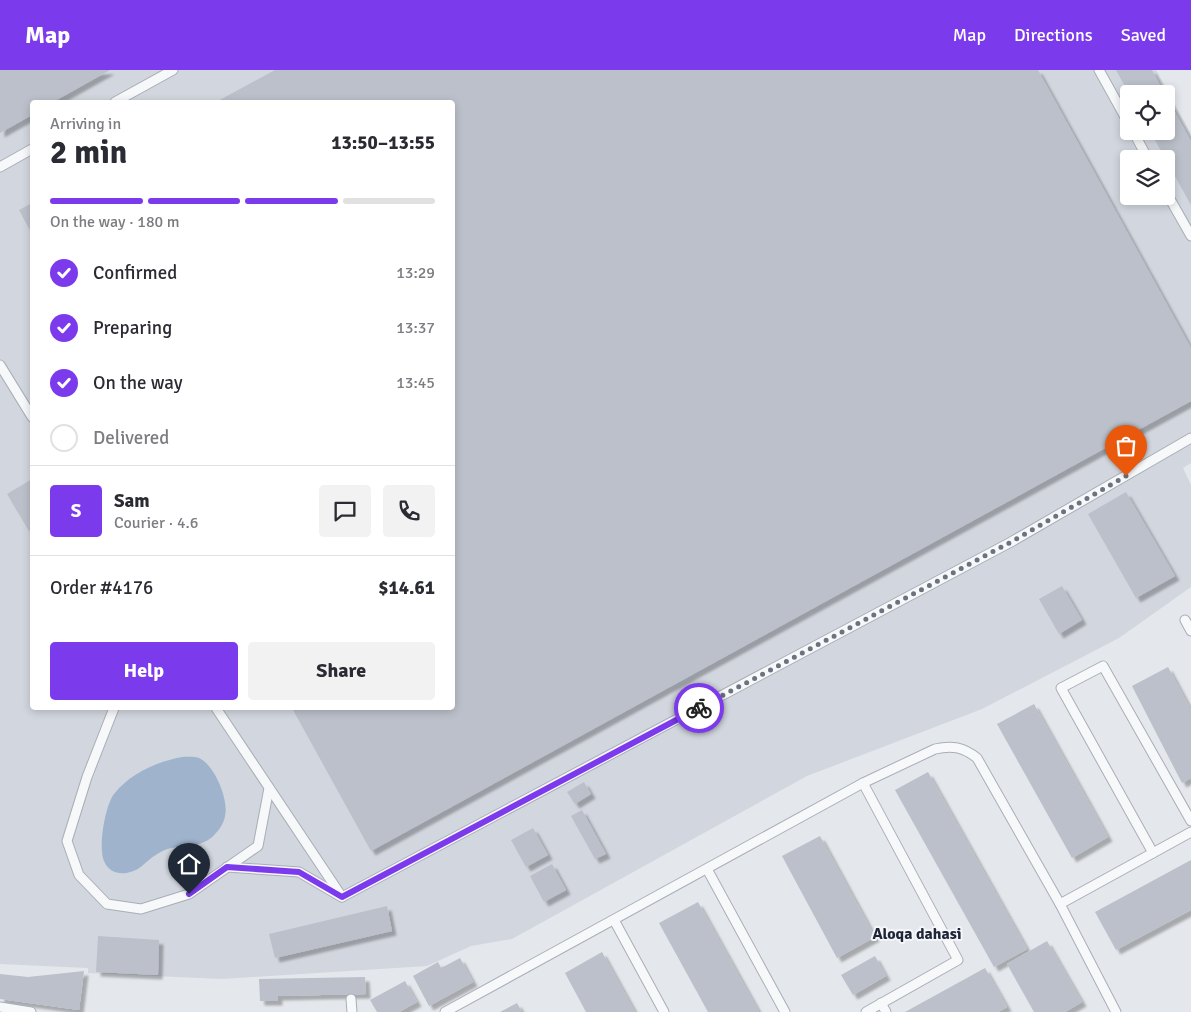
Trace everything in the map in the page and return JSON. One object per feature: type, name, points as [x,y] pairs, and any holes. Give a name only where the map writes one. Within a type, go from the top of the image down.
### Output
[{"type":"lane","points":[[119,100],[173,70]]},
{"type":"lane","points":[[1098,70],[1120,108]]},
{"type":"lane","points":[[0,167],[30,150]]},
{"type":"lane","points":[[1173,205],[1191,236]]},
{"type":"lane","points":[[0,365],[30,414]]},
{"type":"lane","points":[[342,897],[1002,547],[1191,438]]},
{"type":"lane","points":[[1185,620],[1191,630]]},
{"type":"lane","points":[[1153,853],[1061,688],[1103,666],[1191,821]]},
{"type":"lane","points":[[113,710],[87,777],[67,840],[79,875],[107,904],[142,909],[189,894],[258,846],[269,788]]},
{"type":"lane","points":[[217,710],[342,897]]},
{"type":"lane","points":[[445,1012],[863,783],[935,749],[958,747],[967,750],[977,758],[1060,904],[1116,1012]]},
{"type":"lane","points":[[863,783],[958,960],[866,1012]]},
{"type":"lane","points":[[1060,904],[1191,832]]},
{"type":"lane","points":[[227,867],[299,872],[342,897]]},
{"type":"lane","points":[[707,870],[785,1012]]},
{"type":"lane","points":[[614,920],[664,1012]]},
{"type":"lane","points":[[351,999],[352,1012]]},
{"type":"lane","points":[[881,1003],[886,1012]]},
{"type":"lane","points":[[0,1007],[31,1012]]},
{"type":"shaded area","points":[[0,70],[1156,70],[1164,85],[1120,85],[1120,140],[1175,140],[1175,105],[1191,134],[1191,463],[1183,468],[1191,485],[1191,587],[1119,638],[982,709],[807,776],[512,939],[471,946],[427,966],[222,979],[88,973],[88,968],[0,964]]},
{"type":"water","points":[[182,757],[201,759],[216,776],[223,793],[226,809],[220,828],[206,841],[197,845],[171,848],[163,851],[137,869],[127,873],[111,870],[102,855],[102,837],[105,817],[114,794],[136,774],[154,765]]},
{"type":"building","points":[[0,70],[110,70],[57,100],[30,100],[30,116],[0,133]]},
{"type":"building","points":[[275,70],[1038,70],[1191,348],[1191,401],[371,851],[293,710],[455,710],[455,100],[220,100]]},
{"type":"building","points":[[1116,70],[1152,70],[1160,85],[1124,85]]},
{"type":"building","points":[[1175,112],[1191,141],[1191,205],[1175,176],[1175,150],[1161,150],[1155,140],[1175,140]]},
{"type":"building","points":[[30,204],[30,230],[19,210]]},
{"type":"building","points":[[30,480],[29,531],[7,494]]},
{"type":"building","points":[[1126,492],[1175,576],[1136,598],[1088,514]]},
{"type":"building","points":[[1062,586],[1082,620],[1059,634],[1039,599]]},
{"type":"building","points":[[1168,667],[1191,710],[1191,778],[1182,783],[1132,686]]},
{"type":"building","points":[[1034,704],[1108,837],[1072,858],[997,724]]},
{"type":"building","points":[[928,772],[1027,949],[994,967],[895,790]]},
{"type":"building","points":[[584,782],[591,794],[575,804],[567,792]]},
{"type":"building","points":[[582,810],[606,854],[595,859],[571,816]]},
{"type":"building","points":[[533,828],[548,855],[526,867],[511,840]]},
{"type":"building","points":[[820,836],[875,937],[837,958],[782,856]]},
{"type":"building","points":[[1191,860],[1191,910],[1116,950],[1095,912]]},
{"type":"building","points":[[552,864],[566,890],[544,902],[530,876]]},
{"type":"building","points":[[698,902],[759,1012],[708,1012],[659,923]]},
{"type":"building","points":[[387,906],[392,931],[275,958],[269,934]]},
{"type":"building","points":[[98,936],[159,940],[158,975],[96,972]]},
{"type":"building","points":[[1047,941],[1082,1002],[1065,1012],[1034,1012],[1007,964]]},
{"type":"building","points":[[602,952],[635,1012],[586,1012],[565,973]]},
{"type":"building","points":[[875,956],[886,976],[853,995],[841,975]]},
{"type":"building","points":[[460,958],[473,982],[429,1006],[413,976],[438,962],[441,968]]},
{"type":"building","points":[[985,968],[1007,1007],[998,1012],[905,1012]]},
{"type":"building","points":[[84,971],[79,1010],[0,999],[0,974],[28,977]]},
{"type":"building","points":[[365,977],[366,994],[278,996],[278,1001],[260,1001],[259,979]]},
{"type":"building","points":[[405,981],[417,1002],[399,1012],[377,1012],[370,1000]]},
{"type":"building","points":[[517,1003],[522,1012],[500,1012]]},
{"type":"way so far","points":[[699,708],[1011,542],[1126,476]]},
{"type":"district","name":"Aloqa dahasi","points":[[917,933]]},
{"type":"route","points":[[189,894],[227,867],[299,872],[342,897],[699,708]]}]
